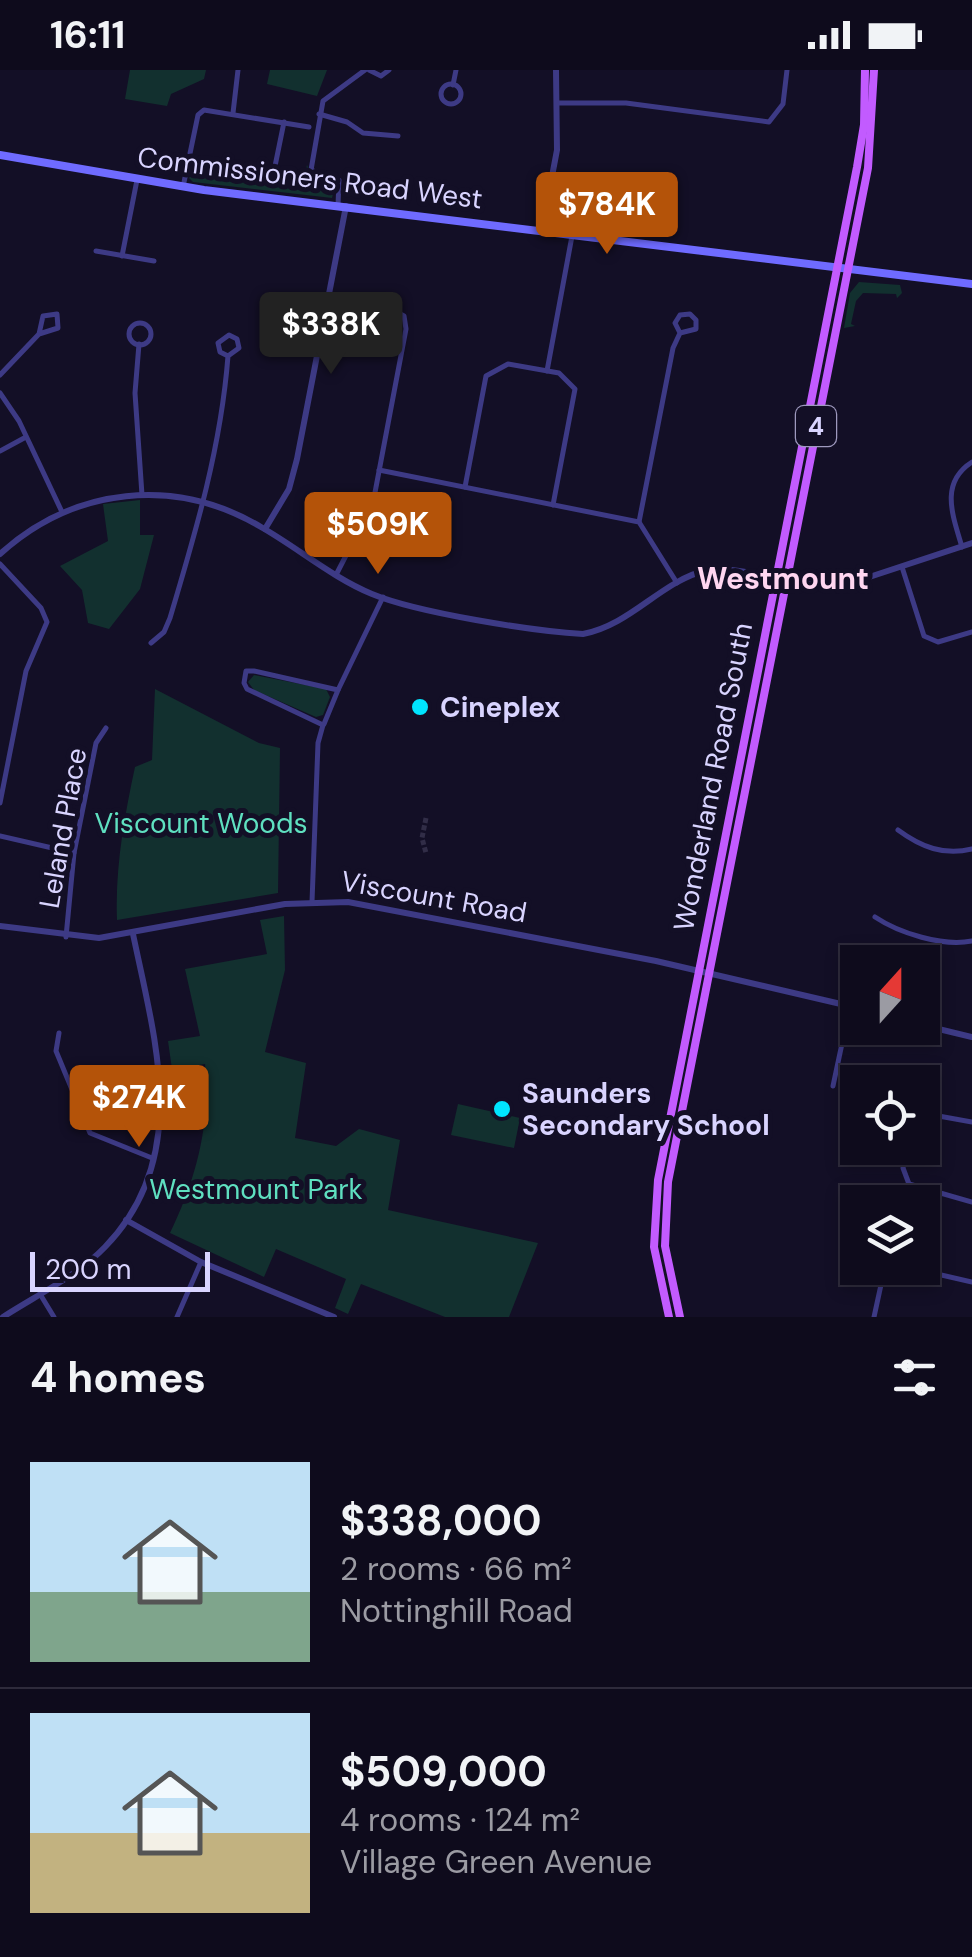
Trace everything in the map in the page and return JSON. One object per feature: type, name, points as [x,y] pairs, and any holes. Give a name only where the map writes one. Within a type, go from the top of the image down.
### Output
[{"type":"main road","name":"Wonderland Road South","points":[[680,1317],[665,1246],[665,1211],[842,269],[862,137],[865,70]]},
{"type":"main road","name":"Wonderland Road South","points":[[669,1317],[654,1247],[654,1211],[697,970],[775,580],[870,152],[874,70]]},
{"type":"main road","name":"Commissioners Road West","points":[[0,155],[183,187],[972,284]]},
{"type":"street","points":[[233,112],[238,70]]},
{"type":"street","points":[[265,530],[289,489],[298,459],[342,206],[339,180],[311,170],[319,114],[323,101],[367,70],[377,76],[389,70]]},
{"type":"street","points":[[453,85],[456,70]]},
{"type":"street","points":[[542,229],[558,150],[556,70]]},
{"type":"street","points":[[559,103],[626,103],[769,122],[779,115],[783,104],[787,70]]},
{"type":"street","points":[[183,187],[198,115],[212,108],[309,127]]},
{"type":"street","points":[[319,114],[347,122],[362,133],[398,136]]},
{"type":"street","points":[[273,176],[284,122]]},
{"type":"street","points":[[188,164],[242,173]]},
{"type":"street","points":[[122,256],[137,180]]},
{"type":"street","points":[[547,371],[573,234]]},
{"type":"street","points":[[96,251],[154,261]]},
{"type":"street","points":[[328,300],[393,310],[404,316],[406,329],[379,470],[362,530],[336,574]]},
{"type":"street","points":[[0,375],[39,334],[58,328],[57,314],[43,316],[39,334]]},
{"type":"street","points":[[678,584],[639,522],[673,348],[680,334],[696,329],[692,316],[678,317],[675,326],[680,334]]},
{"type":"street","points":[[138,323],[150,334],[146,343],[139,344],[129,336],[138,323]]},
{"type":"street","points":[[151,642],[164,632],[170,618],[205,502],[222,426],[228,356],[218,346],[221,338],[230,335],[239,345],[236,353],[228,356]]},
{"type":"street","points":[[139,344],[135,392],[142,494]]},
{"type":"street","points":[[464,487],[486,376],[508,364],[547,371],[569,379],[575,389],[554,505]]},
{"type":"street","points":[[0,392],[62,512]]},
{"type":"street","points":[[0,451],[26,436]]},
{"type":"street","points":[[962,546],[949,502],[952,484],[972,462]]},
{"type":"street","points":[[379,470],[639,522]]},
{"type":"street","points":[[0,554],[19,537],[62,512],[103,498],[142,494],[205,502],[265,530],[336,574],[383,597],[583,634],[616,624],[678,584],[712,569],[839,587],[972,544]]},
{"type":"street","points":[[0,564],[41,608],[46,622],[26,672],[0,802]]},
{"type":"street","points":[[902,567],[924,636],[938,642],[972,632]]},
{"type":"street","points":[[312,902],[318,743],[338,690],[383,597]]},
{"type":"street","points":[[323,725],[247,690],[246,671],[338,690]]},
{"type":"street","name":"Leland Place","points":[[66,937],[74,853],[96,743],[106,728]]},
{"type":"street","points":[[898,830],[926,847],[947,852],[972,849]]},
{"type":"street","points":[[0,836],[74,853]]},
{"type":"street","name":"Viscount Road","points":[[0,926],[66,937],[133,934],[312,902],[348,902],[708,972],[840,1004]]},
{"type":"street","points":[[875,917],[888,925],[949,943],[972,941]]},
{"type":"street","points":[[3,1317],[105,1247],[126,1220],[155,1160],[163,1104],[162,1073],[133,934]]},
{"type":"street","points":[[940,1029],[972,1037]]},
{"type":"street","points":[[59,1033],[56,1051],[90,1133],[155,1160]]},
{"type":"street","points":[[833,1086],[844,1045]]},
{"type":"street","points":[[940,1116],[972,1122]]},
{"type":"street","points":[[904,1165],[910,1184],[972,1202]]},
{"type":"street","points":[[126,1220],[201,1262],[334,1317]]},
{"type":"street","points":[[177,1317],[201,1262]]},
{"type":"street","points":[[940,1275],[972,1282]]},
{"type":"street","points":[[874,1317],[881,1285]]},
{"type":"street","points":[[40,1293],[54,1317]]},
{"type":"green space","points":[[130,70],[206,70],[204,79],[171,94],[167,106],[125,99]]},
{"type":"green space","points":[[270,70],[327,70],[317,96],[267,84]]},
{"type":"green space","points":[[307,165],[313,178],[336,181],[332,198],[193,182],[189,178],[196,170],[302,185]]},
{"type":"green space","points":[[859,282],[900,285],[902,293],[897,298],[896,294],[863,293],[856,301],[851,324],[855,326],[844,328],[850,293]]},
{"type":"green space","points":[[140,500],[140,535],[154,535],[140,589],[109,629],[88,623],[82,590],[60,566],[108,541],[103,504]]},
{"type":"green space","points":[[254,675],[326,689],[330,697],[323,715],[316,717],[254,690],[248,682]]},
{"type":"green space","name":"Viscount Woods","points":[[155,689],[259,743],[280,748],[278,893],[117,920],[124,824],[135,767],[152,760]]},
{"type":"green space","name":"Westmount Park","points":[[284,916],[285,970],[265,1052],[306,1063],[295,1138],[336,1146],[359,1129],[400,1140],[388,1210],[538,1243],[509,1317],[445,1317],[361,1284],[348,1314],[335,1308],[346,1279],[276,1249],[264,1277],[170,1233],[194,1172],[206,1108],[205,1064],[172,1069],[168,1041],[200,1036],[185,969],[267,954],[260,920]]},
{"type":"green space","points":[[458,1104],[520,1118],[514,1148],[451,1135]]},
{"type":"tunnel","points":[[426,818],[422,838],[426,853]]},
{"type":"place","name":"Cineplex","points":[[420,707]]},
{"type":"place","name":"Saunders Secondary School","points":[[502,1109]]},
{"type":"district","name":"Westmount","points":[[783,578]]}]
